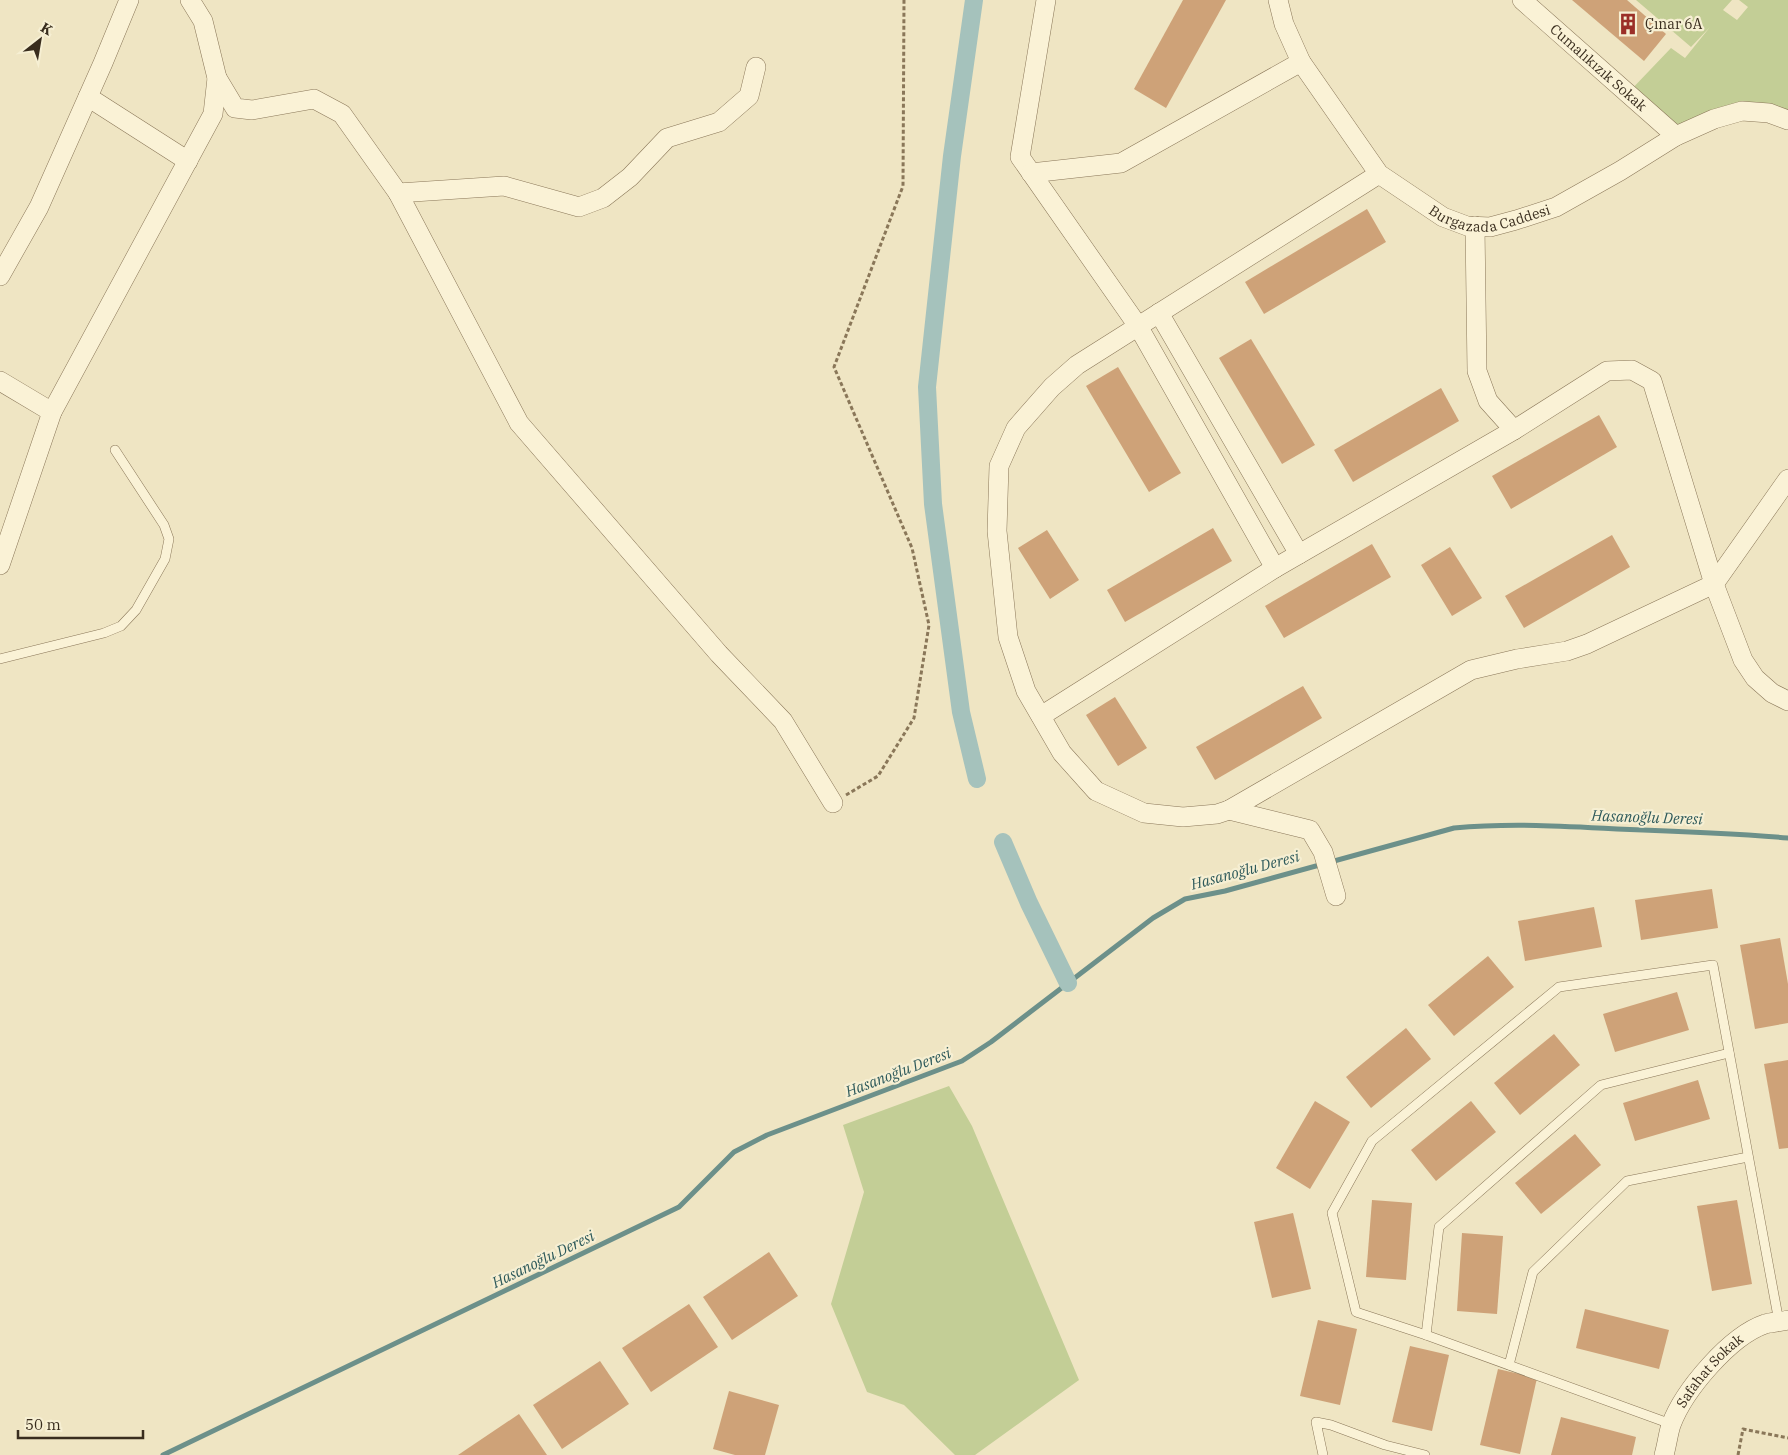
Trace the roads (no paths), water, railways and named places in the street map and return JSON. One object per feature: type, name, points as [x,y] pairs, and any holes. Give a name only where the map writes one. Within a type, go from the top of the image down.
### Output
[{"type":"street","points":[[0,276],[39,207],[129,0]]},
{"type":"street","points":[[0,565],[52,412],[213,114],[216,78],[203,21],[190,0]]},
{"type":"street","points":[[1046,0],[1020,157],[1138,326],[1275,568]]},
{"type":"street","name":"Burgazada Caddesi","points":[[1278,0],[1284,24],[1301,62],[1379,174],[1443,217],[1467,226],[1490,227],[1556,207],[1620,171],[1676,136],[1714,119],[1742,111],[1769,113],[1788,120]]},
{"type":"street","name":"Cumalıkızık Sokak","points":[[1522,0],[1676,136]]},
{"type":"street","points":[[1031,173],[1121,163],[1301,62]]},
{"type":"street","points":[[398,193],[504,186],[579,208],[602,198],[630,178],[667,138],[718,122],[749,96],[756,68]]},
{"type":"street","points":[[216,78],[236,108],[252,110],[314,99],[342,114],[398,193],[519,423],[719,654],[783,722],[833,803]]},
{"type":"street","points":[[88,97],[188,161]]},
{"type":"street","points":[[1379,174],[1077,365],[1052,387],[1016,428],[999,466],[997,531],[1008,638],[1026,691],[1062,753],[1096,792],[1144,813],[1183,817],[1217,814],[1228,810],[1471,670],[1517,659],[1567,651],[1587,644],[1714,584],[1788,479]]},
{"type":"street","points":[[1475,226],[1478,371],[1488,401],[1514,430]]},
{"type":"street","points":[[1159,313],[1299,554]]},
{"type":"street","points":[[1041,716],[1275,568],[1514,430],[1607,371],[1632,370],[1652,381],[1714,584],[1743,660],[1755,678],[1772,693],[1788,701]]},
{"type":"street","points":[[0,381],[52,412]]},
{"type":"street","points":[[1228,810],[1310,830],[1323,852],[1336,896]]},
{"type":"street","name":"Safahat Sokak","points":[[1664,1455],[1672,1424],[1690,1391],[1717,1358],[1736,1340],[1765,1324],[1784,1321]]},
{"type":"lane","points":[[0,659],[104,633],[121,626],[136,610],[165,559],[169,539],[164,525],[115,450]]},
{"type":"lane","points":[[1672,1424],[1426,1335],[1356,1312],[1332,1213],[1372,1141],[1559,987],[1712,965],[1748,1156],[1784,1321]]},
{"type":"lane","points":[[1426,1335],[1439,1227],[1601,1084],[1729,1053]]},
{"type":"lane","points":[[1509,1365],[1533,1272],[1626,1181],[1748,1156]]},
{"type":"lane","points":[[1323,1455],[1316,1422],[1331,1425],[1385,1445],[1425,1455]]},
{"type":"waterway","points":[[974,0],[952,156],[927,387],[933,504],[961,712],[977,779]]},
{"type":"waterway","name":"Hasanoğlu Deresi","points":[[163,1455],[679,1207],[734,1152],[767,1135],[962,1061],[991,1042],[1153,918],[1185,899],[1225,891],[1454,828],[1516,825],[1556,826],[1702,832],[1788,838]]},
{"type":"waterway","points":[[1003,842],[1029,903],[1068,983]]},
{"type":"place","name":"Çınar 6A","points":[[1628,24]]}]
